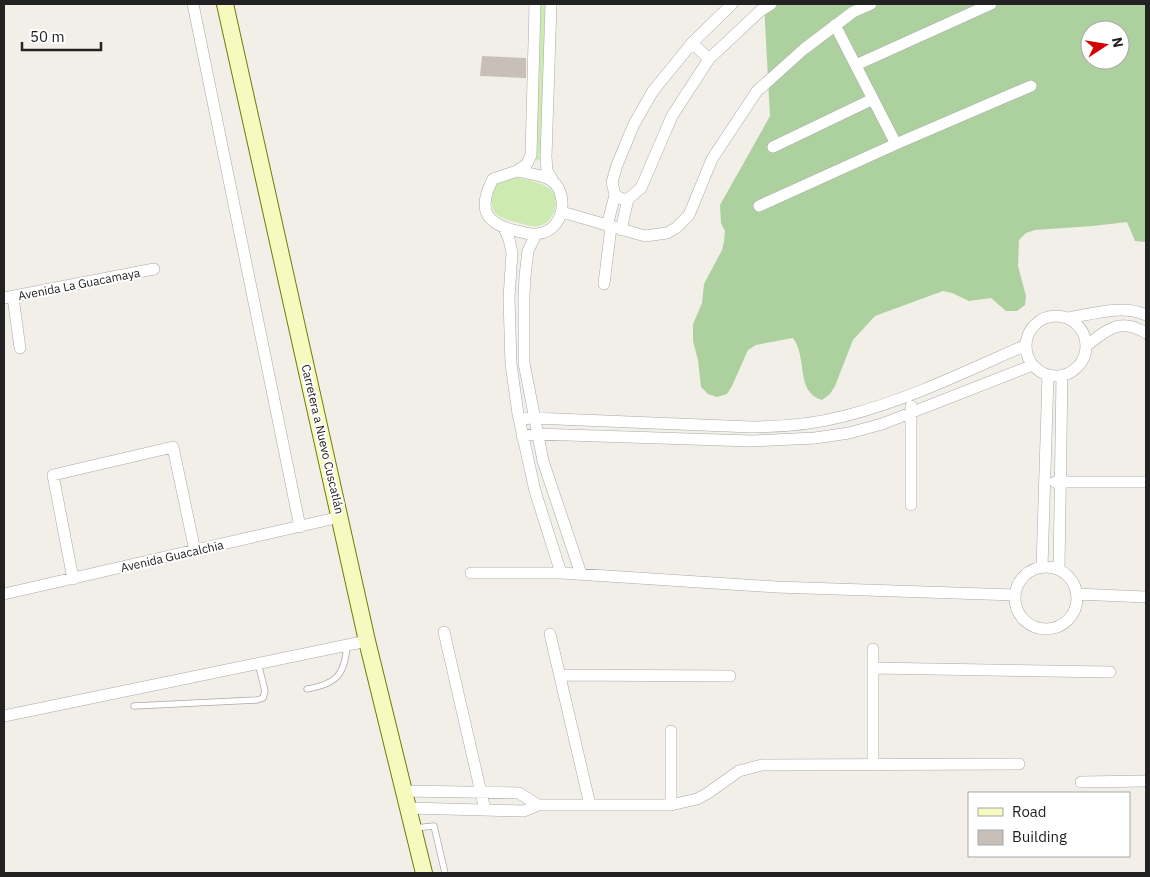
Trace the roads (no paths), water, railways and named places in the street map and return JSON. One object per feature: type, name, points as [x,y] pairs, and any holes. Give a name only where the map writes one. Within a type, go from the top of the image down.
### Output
[{"type":"street","points":[[194,4],[300,527]]},
{"type":"street","name":"Carretera a Nuevo Cuscatlán","points":[[225,4],[367,641],[424,873]]},
{"type":"street","points":[[534,4],[531,155],[527,164],[516,171],[493,179],[487,190],[485,202],[487,214],[492,222],[504,228],[536,234],[550,229],[560,219],[562,212],[560,191],[548,170],[546,157],[551,4]]},
{"type":"street","points":[[604,284],[613,227],[615,195],[612,182],[634,124],[653,91],[692,43],[732,4]]},
{"type":"street","points":[[613,227],[628,199],[642,188],[672,116],[710,59],[760,11],[771,4]]},
{"type":"street","points":[[562,212],[645,236],[667,233],[676,228],[689,215],[712,159],[757,91],[804,49],[835,25],[851,8],[871,4]]},
{"type":"street","points":[[856,65],[991,4]]},
{"type":"street","points":[[835,25],[896,144]]},
{"type":"street","points":[[692,43],[710,59]]},
{"type":"street","points":[[759,206],[1031,86]]},
{"type":"street","points":[[773,147],[873,99]]},
{"type":"street","points":[[516,171],[552,179]]},
{"type":"street","points":[[615,195],[622,199],[628,199]]},
{"type":"street","points":[[504,228],[512,253],[509,298],[511,364],[519,420],[535,491],[561,573]]},
{"type":"street","points":[[536,234],[528,251],[524,303],[524,363],[536,434],[556,502],[581,574]]},
{"type":"street","name":"Avenida La Guacamaya","points":[[8,298],[154,270]]},
{"type":"street","points":[[8,298],[20,348]]},
{"type":"street","points":[[1068,318],[1081,329],[1086,346],[1084,358],[1077,367],[1062,375],[1048,375],[1039,371],[1032,365],[1026,352],[1026,345],[1030,330],[1040,320],[1054,315],[1068,318],[1122,310],[1140,312],[1146,315]]},
{"type":"street","points":[[1086,346],[1108,329],[1121,325],[1135,327],[1146,333]]},
{"type":"street","points":[[519,420],[533,418],[652,424],[778,427],[811,423],[845,416],[911,394],[1026,345]]},
{"type":"street","points":[[522,436],[536,434],[779,441],[815,438],[849,433],[882,424],[1032,365]]},
{"type":"street","points":[[1042,567],[1048,375]]},
{"type":"street","points":[[1059,570],[1062,375]]},
{"type":"street","points":[[910,505],[911,394]]},
{"type":"street","points":[[73,579],[54,475],[173,447],[196,551]]},
{"type":"street","points":[[1046,482],[1146,482]]},
{"type":"street","name":"Avenida Guacalchia","points":[[4,594],[340,518]]},
{"type":"street","points":[[1042,567],[1059,570],[1069,577],[1076,594],[1075,607],[1069,618],[1058,626],[1046,628],[1033,626],[1023,618],[1016,608],[1015,595],[1019,582],[1029,572],[1042,567]]},
{"type":"street","points":[[471,572],[561,573],[776,587],[1015,595]]},
{"type":"street","points":[[1076,594],[1146,598]]},
{"type":"street","points":[[444,632],[485,810]]},
{"type":"street","points":[[550,634],[590,805]]},
{"type":"street","points":[[4,716],[367,641]]},
{"type":"street","points":[[873,649],[873,763]]},
{"type":"street","points":[[873,668],[1110,672]]},
{"type":"street","points":[[560,675],[730,676]]},
{"type":"street","points":[[671,731],[671,805]]},
{"type":"street","points":[[409,808],[524,811],[538,805],[671,805],[697,799],[738,771],[762,764],[1019,764]]},
{"type":"street","points":[[1081,782],[1146,781]]},
{"type":"street","points":[[404,791],[519,793],[538,805]]},
{"type":"lane","points":[[306,689],[316,688],[335,679],[342,672],[346,645]]},
{"type":"lane","points":[[134,706],[257,700],[263,698],[265,691],[258,663]]},
{"type":"lane","points":[[413,828],[434,826],[445,873]]}]
